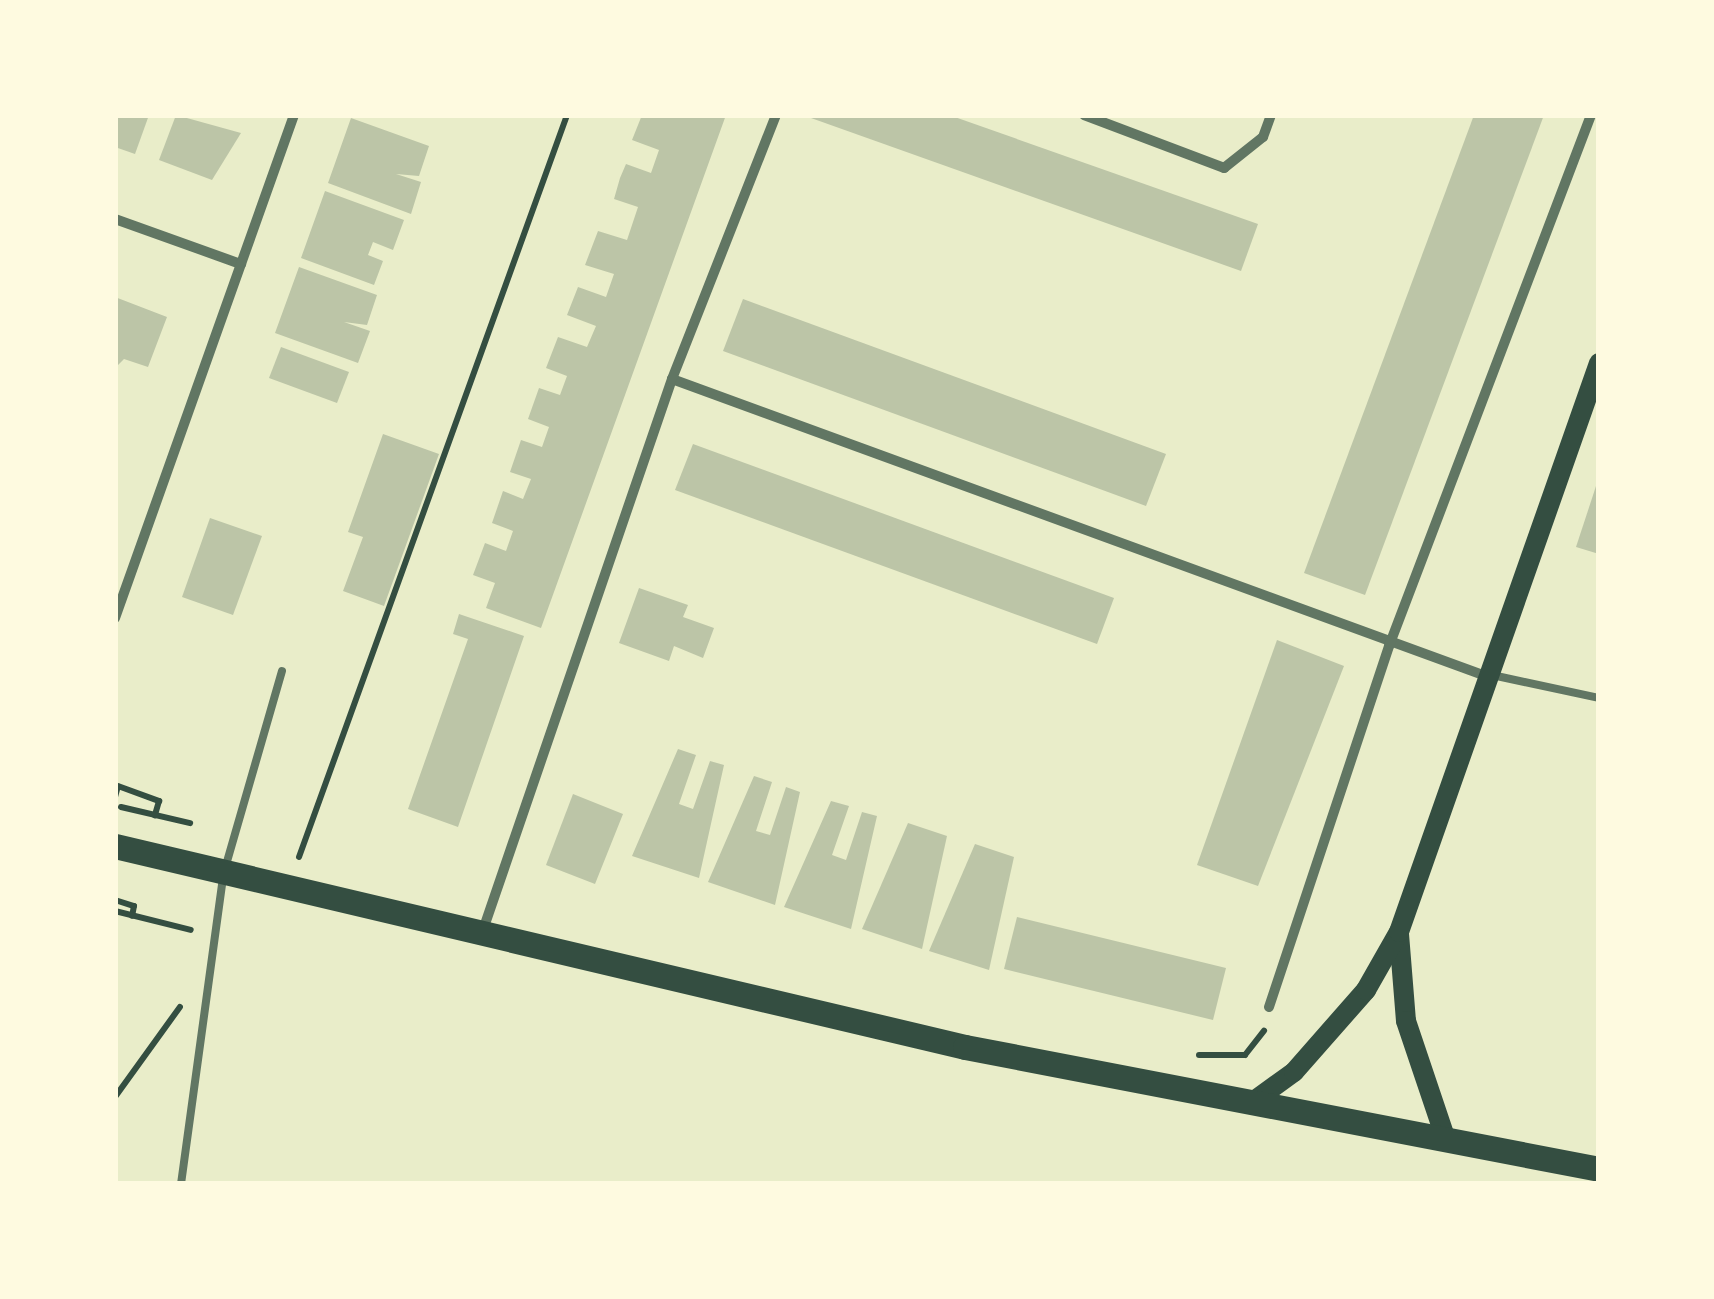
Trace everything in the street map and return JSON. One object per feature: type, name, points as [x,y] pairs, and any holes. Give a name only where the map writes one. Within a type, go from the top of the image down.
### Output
[{"type":"main road","points":[[1251,1103],[1294,1072],[1342,1017],[1399,932],[1483,674],[1599,363]]},
{"type":"main road","points":[[115,846],[481,936],[1251,1103],[1599,1169]]},
{"type":"main road","points":[[1399,932],[1406,1021],[1446,1140]]},
{"type":"street","points":[[115,618],[294,115]]},
{"type":"street","points":[[481,936],[672,378],[776,115]]},
{"type":"street","points":[[1084,115],[1224,168],[1263,137],[1271,115]]},
{"type":"street","points":[[1269,1008],[1389,646],[1591,115]]},
{"type":"street","points":[[115,219],[242,264]]},
{"type":"street","points":[[672,378],[1389,646],[1483,674]]},
{"type":"lane","points":[[181,1184],[224,872],[282,671]]},
{"type":"lane","points":[[1483,674],[1599,698]]},
{"type":"path","points":[[289,886],[567,115]]},
{"type":"path","points":[[115,797],[118,786],[159,801],[156,814]]},
{"type":"path","points":[[121,806],[190,822]]},
{"type":"path","points":[[115,900],[134,906],[132,916]]},
{"type":"path","points":[[115,912],[194,931],[194,950]]},
{"type":"path","points":[[115,1097],[188,996]]},
{"type":"path","points":[[1198,1056],[1245,1055],[1261,1042],[1269,1008]]},
{"type":"building","points":[[115,115],[149,115],[135,154],[115,147]]},
{"type":"building","points":[[176,115],[241,133],[212,180],[159,160]]},
{"type":"building","points":[[642,115],[726,115],[541,628],[486,608],[495,583],[473,575],[485,543],[506,551],[513,531],[492,523],[503,491],[523,499],[531,479],[510,472],[521,440],[542,447],[549,427],[528,419],[539,388],[560,395],[567,376],[546,368],[558,337],[587,347],[596,326],[567,315],[578,287],[606,297],[614,274],[585,265],[598,231],[627,240],[638,207],[614,199],[620,178],[626,164],[651,173],[659,150],[632,140]]},
{"type":"building","points":[[949,115],[1258,224],[1241,271],[811,118]]},
{"type":"building","points":[[1474,115],[1544,115],[1365,595],[1304,573]]},
{"type":"building","points":[[351,118],[429,146],[419,176],[396,174],[421,182],[411,214],[328,183]]},
{"type":"building","points":[[325,191],[404,220],[393,250],[373,242],[368,255],[383,261],[374,285],[301,258]]},
{"type":"building","points":[[299,267],[377,295],[367,325],[344,322],[370,331],[358,363],[275,333]]},
{"type":"building","points":[[115,297],[167,317],[148,367],[124,359],[115,368]]},
{"type":"building","points":[[743,299],[1166,454],[1146,506],[723,351]]},
{"type":"building","points":[[281,347],[349,372],[337,403],[269,378]]},
{"type":"building","points":[[383,434],[439,454],[384,606],[343,591],[363,537],[348,532]]},
{"type":"building","points":[[693,444],[1114,598],[1097,644],[675,490]]},
{"type":"building","points":[[1599,480],[1599,554],[1576,547]]},
{"type":"building","points":[[210,518],[262,536],[233,615],[182,597]]},
{"type":"building","points":[[639,588],[688,605],[683,617],[714,628],[703,658],[674,646],[669,661],[619,643]]},
{"type":"building","points":[[459,614],[524,636],[458,827],[408,809],[468,639],[453,634]]},
{"type":"building","points":[[1277,640],[1344,666],[1258,886],[1197,865]]},
{"type":"building","points":[[678,749],[696,755],[679,804],[693,809],[710,761],[724,765],[699,878],[632,856]]},
{"type":"building","points":[[754,776],[772,782],[756,831],[770,835],[786,787],[800,792],[775,905],[708,882]]},
{"type":"building","points":[[573,794],[623,814],[595,884],[546,865]]},
{"type":"building","points":[[831,801],[849,806],[832,855],[846,860],[862,812],[877,816],[851,929],[784,907]]},
{"type":"building","points":[[908,823],[947,836],[922,949],[862,929]]},
{"type":"building","points":[[975,844],[1014,857],[989,970],[929,951]]},
{"type":"building","points":[[1017,917],[1226,968],[1213,1020],[1004,969]]}]
